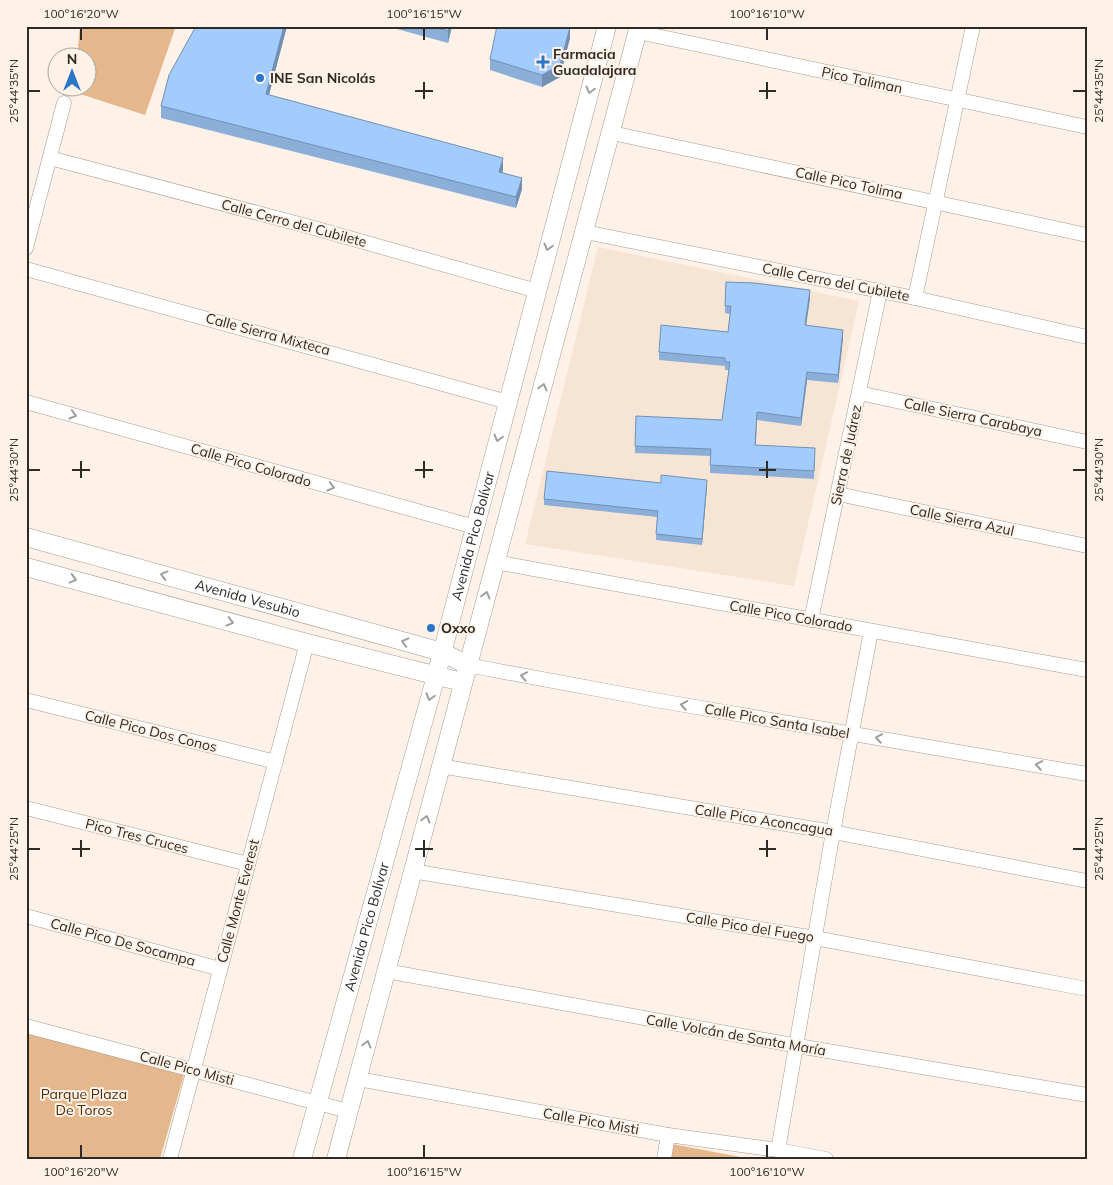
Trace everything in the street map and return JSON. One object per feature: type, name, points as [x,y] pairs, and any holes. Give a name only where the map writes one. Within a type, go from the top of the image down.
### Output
[{"type":"street","name":"Avenida Pico Bolívar","points":[[302,1159],[436,676],[607,26]]},
{"type":"street","points":[[915,298],[972,26]]},
{"type":"street","name":"Avenida Pico Bolívar","points":[[336,1159],[462,682],[612,133],[638,29]]},
{"type":"street","name":"Pico Taliman","points":[[638,29],[1087,128]]},
{"type":"street","points":[[26,248],[64,103]]},
{"type":"street","name":"Calle Pico Tolima","points":[[612,133],[1087,235]]},
{"type":"street","name":"Calle Cerro del Cubilete","points":[[50,158],[314,228],[537,291]]},
{"type":"street","name":"Calle Cerro del Cubilete","points":[[585,232],[915,298],[1087,338]]},
{"type":"street","name":"Calle Sierra Mixteca","points":[[26,269],[508,402]]},
{"type":"street","name":"Sierra de Juárez","points":[[810,620],[880,291]]},
{"type":"street","name":"Calle Sierra Carabaya","points":[[859,393],[1087,442]]},
{"type":"street","name":"Calle Pico Colorado","points":[[26,402],[475,527]]},
{"type":"street","name":"Calle Sierra Azul","points":[[838,494],[1087,546]]},
{"type":"street","name":"Avenida Vesubio","points":[[26,537],[442,652],[467,665]]},
{"type":"street","name":"Calle Pico Colorado","points":[[495,562],[1087,670]]},
{"type":"street","name":"Avenida Vesubio","points":[[26,567],[307,643],[462,682]]},
{"type":"street","points":[[778,1150],[798,1046],[833,832],[871,631]]},
{"type":"street","name":"Calle Monte Everest","points":[[170,1159],[307,643]]},
{"type":"street","name":"Calle Pico Santa Isabel","points":[[467,665],[665,702],[1087,774]]},
{"type":"street","name":"Calle Pico Dos Conos","points":[[26,700],[276,762]]},
{"type":"street","name":"Calle Pico Aconcagua","points":[[440,766],[833,832],[1087,881]]},
{"type":"street","name":"Pico Tres Cruces","points":[[26,808],[248,864]]},
{"type":"street","name":"Calle Pico del Fuego","points":[[412,871],[815,938],[1087,989]]},
{"type":"street","name":"Calle Pico De Socampa","points":[[26,916],[220,969]]},
{"type":"street","name":"Calle Volcán de Santa María","points":[[386,971],[798,1046],[1087,1095]]},
{"type":"street","name":"Calle Pico Misti","points":[[26,1026],[348,1111]]},
{"type":"street","name":"Calle Pico Misti","points":[[358,1079],[668,1135],[778,1150],[826,1159]]},
{"type":"street","points":[[664,1159],[668,1135]]},
{"type":"shaded area","points":[[598,247],[859,301],[794,586],[525,544]]},
{"type":"green space","points":[[80,26],[176,26],[145,115],[93,98],[98,98],[98,48],[78,48]]},
{"type":"green space","name":"Parque Plaza De Toros","points":[[26,1027],[185,1071],[160,1159],[26,1159]]},
{"type":"green space","points":[[672,1144],[751,1159],[670,1159]]},
{"type":"building","points":[[196,26],[284,26],[266,94],[503,158],[499,172],[522,178],[516,197],[161,106],[169,75]]},
{"type":"building","points":[[430,26],[450,26],[448,31]]},
{"type":"building","points":[[497,26],[570,27],[560,65],[542,75],[490,59]]},
{"type":"building","points":[[726,282],[754,283],[810,290],[805,325],[843,330],[838,375],[807,372],[801,418],[757,412],[755,445],[815,448],[814,471],[710,465],[711,449],[635,446],[636,416],[722,420],[730,362],[725,362],[725,358],[659,352],[661,325],[728,332],[731,306],[725,306]]},
{"type":"building","points":[[547,471],[661,483],[661,475],[707,480],[702,539],[656,534],[658,511],[544,499]]},
{"type":"place","name":"Farmacia Guadalajara","points":[[543,62]]},
{"type":"place","name":"INE San Nicolás","points":[[260,78]]},
{"type":"place","name":"Oxxo","points":[[431,628]]}]
